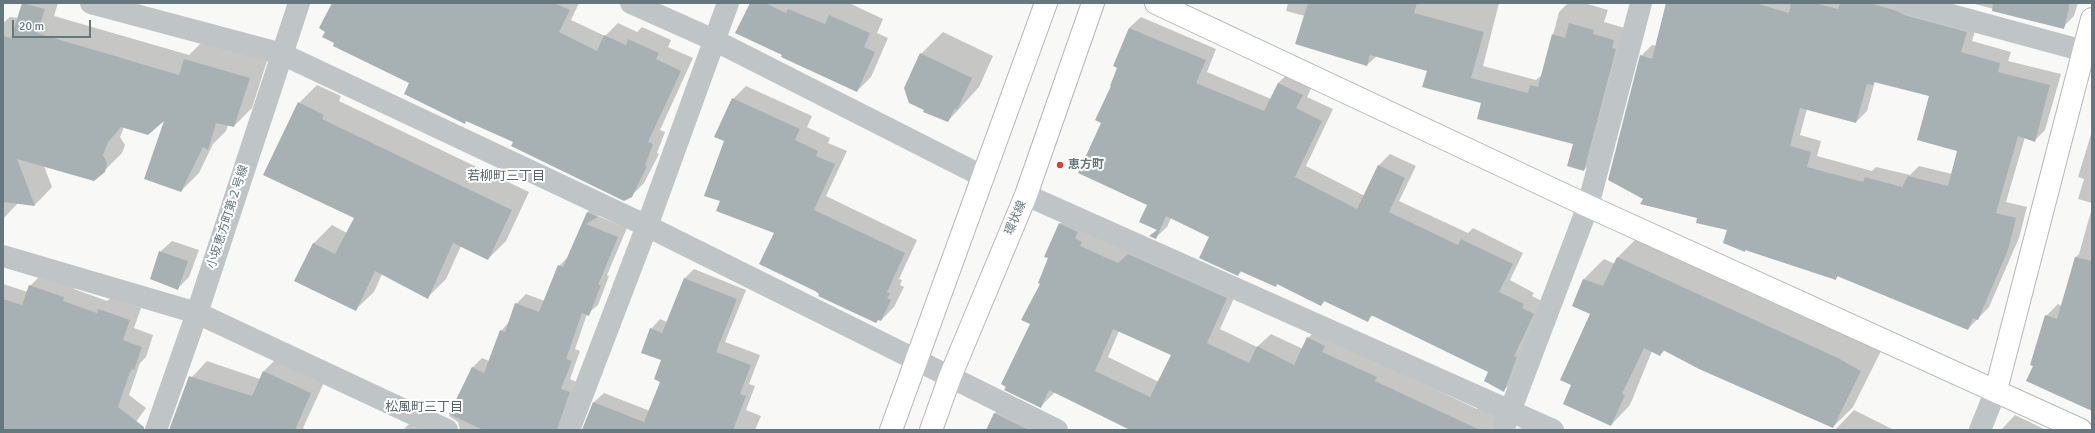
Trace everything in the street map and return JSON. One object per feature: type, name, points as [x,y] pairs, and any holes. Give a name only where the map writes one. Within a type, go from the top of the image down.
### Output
[{"type":"street","points":[[91,3],[282,54],[647,226],[1057,430]]},
{"type":"street","name":"小坂恵方町第２号線","points":[[156,430],[197,313],[299,3]]},
{"type":"street","points":[[631,3],[714,40],[984,177]]},
{"type":"street","points":[[569,430],[647,226],[728,3]]},
{"type":"street","points":[[891,430],[935,314],[1046,3]]},
{"type":"street","name":"環状線","points":[[931,430],[950,377],[1026,195],[1093,3]]},
{"type":"street","points":[[1156,3],[1588,206],[1996,390],[2081,430]]},
{"type":"street","points":[[1503,430],[1588,206],[1641,3]]},
{"type":"street","points":[[1907,3],[2084,51]]},
{"type":"street","points":[[1980,430],[1996,390],[2092,19]]},
{"type":"street","points":[[1026,195],[1553,430]]},
{"type":"street","points":[[3,256],[197,313],[447,430]]},
{"type":"building","points":[[22,3],[45,9],[37,33],[179,75],[184,59],[250,78],[234,127],[216,123],[208,150],[203,147],[181,192],[144,179],[164,121],[148,135],[121,127],[108,142],[103,155],[107,163],[105,172],[94,181],[17,159],[35,206],[3,202],[3,36],[11,38]]},
{"type":"building","points":[[332,3],[554,3],[570,10],[559,32],[597,51],[604,35],[626,45],[628,39],[659,53],[656,59],[681,71],[648,142],[653,144],[645,166],[647,166],[632,197],[624,201],[511,146],[513,142],[466,121],[465,124],[404,94],[409,83],[333,46],[334,43],[322,37],[325,32],[319,28]]},
{"type":"building","points":[[750,3],[765,3],[786,13],[788,9],[825,24],[829,15],[870,33],[864,47],[875,52],[857,92],[781,57],[782,55],[735,33]]},
{"type":"building","points":[[1308,3],[1417,3],[1414,13],[1484,32],[1471,78],[1528,93],[1530,85],[1538,87],[1552,34],[1565,38],[1569,23],[1594,30],[1593,34],[1614,40],[1612,48],[1616,49],[1584,171],[1567,166],[1573,144],[1477,119],[1481,103],[1422,87],[1427,71],[1370,55],[1367,66],[1295,44]]},
{"type":"building","points":[[1666,3],[1755,3],[1789,13],[1791,3],[1814,3],[1838,9],[1840,3],[1870,3],[1897,11],[1904,15],[1967,32],[1961,52],[2000,63],[1998,72],[2050,85],[2035,142],[2018,136],[1996,213],[2016,218],[2008,250],[1978,320],[1973,318],[1968,330],[1837,276],[1836,280],[1745,250],[1745,252],[1723,243],[1727,230],[1696,223],[1697,218],[1640,204],[1643,199],[1608,180],[1640,55],[1652,59]],"holes":[[[1874,82],[1929,96],[1917,140],[1957,151],[1948,186],[1908,176],[1902,187],[1865,177],[1863,182],[1807,167],[1811,152],[1790,146],[1800,108],[1856,123],[1867,84],[1873,85]]]},
{"type":"building","points":[[1993,3],[2069,3],[2069,8],[2064,29],[1992,11]]},
{"type":"building","points":[[1129,28],[1206,60],[1196,83],[1264,111],[1278,83],[1303,95],[1296,108],[1322,121],[1295,177],[1357,209],[1378,165],[1405,178],[1389,212],[1458,245],[1461,239],[1513,264],[1499,292],[1524,304],[1522,308],[1534,314],[1514,356],[1517,357],[1504,392],[1484,381],[1488,372],[1371,315],[1368,322],[1324,301],[1321,306],[1277,284],[1276,287],[1240,271],[1238,276],[1199,258],[1209,237],[1166,216],[1156,239],[1149,236],[1157,230],[1139,222],[1147,205],[1078,173],[1101,123],[1095,120],[1111,86],[1117,68],[1113,66]]},
{"type":"building","points":[[920,53],[972,78],[957,110],[955,108],[948,122],[923,112],[924,110],[909,103],[904,88]]},
{"type":"building","points":[[732,98],[800,129],[795,140],[818,151],[816,156],[835,164],[814,210],[905,253],[887,292],[890,294],[887,298],[891,300],[881,321],[878,320],[876,323],[818,296],[819,294],[815,291],[759,264],[774,233],[716,211],[720,201],[704,196],[724,141],[714,137]]},
{"type":"building","points":[[298,102],[324,115],[322,119],[512,210],[488,260],[453,243],[428,299],[375,271],[356,311],[294,281],[313,243],[335,254],[354,218],[263,175]]},
{"type":"building","points":[[587,212],[598,217],[586,224],[618,237],[598,285],[601,285],[589,316],[582,313],[566,359],[572,361],[561,389],[570,392],[557,430],[483,430],[449,414],[472,367],[484,373],[500,330],[505,332],[515,303],[539,312],[558,265],[563,267]]},
{"type":"building","points":[[1059,223],[1078,232],[1075,238],[1082,242],[1080,246],[1118,263],[1128,254],[1227,298],[1207,343],[1249,363],[1257,346],[1294,365],[1307,337],[1325,346],[1322,352],[1377,377],[1375,381],[1480,430],[1130,430],[1049,390],[1041,408],[1004,390],[1006,387],[1001,384],[1030,324],[1021,320],[1040,284],[1038,283],[1048,258],[1044,257]],"holes":[[[1113,329],[1171,355],[1150,397],[1095,371]]]},
{"type":"building","points":[[159,251],[188,261],[178,290],[150,279]]},
{"type":"building","points":[[1617,257],[1838,358],[1861,371],[1833,428],[1699,369],[1663,350],[1660,356],[1644,348],[1622,394],[1625,395],[1611,426],[1563,404],[1571,385],[1560,380],[1590,314],[1572,306],[1583,279],[1603,286]]},
{"type":"building","points":[[2075,257],[2092,261],[2092,411],[2026,381],[2033,366],[2030,365],[2045,315],[2057,319]]},
{"type":"building","points":[[684,278],[737,299],[716,352],[751,365],[740,394],[746,396],[733,430],[582,430],[593,402],[644,422],[660,382],[654,379],[661,360],[641,353],[650,328],[662,333]]},
{"type":"building","points":[[29,285],[64,297],[63,301],[97,313],[98,309],[130,320],[123,340],[142,347],[134,370],[131,369],[118,407],[144,427],[144,430],[3,430],[3,299],[22,305]]},
{"type":"building","points":[[263,371],[311,393],[295,430],[169,430],[189,376],[252,396]]},
{"type":"building","points":[[994,413],[1029,430],[986,430]]},
{"type":"place","name":"恵方町","points":[[1060,165]]},
{"type":"district","name":"若柳町三丁目","points":[[506,177]]},
{"type":"district","name":"松風町三丁目","points":[[424,408]]}]
